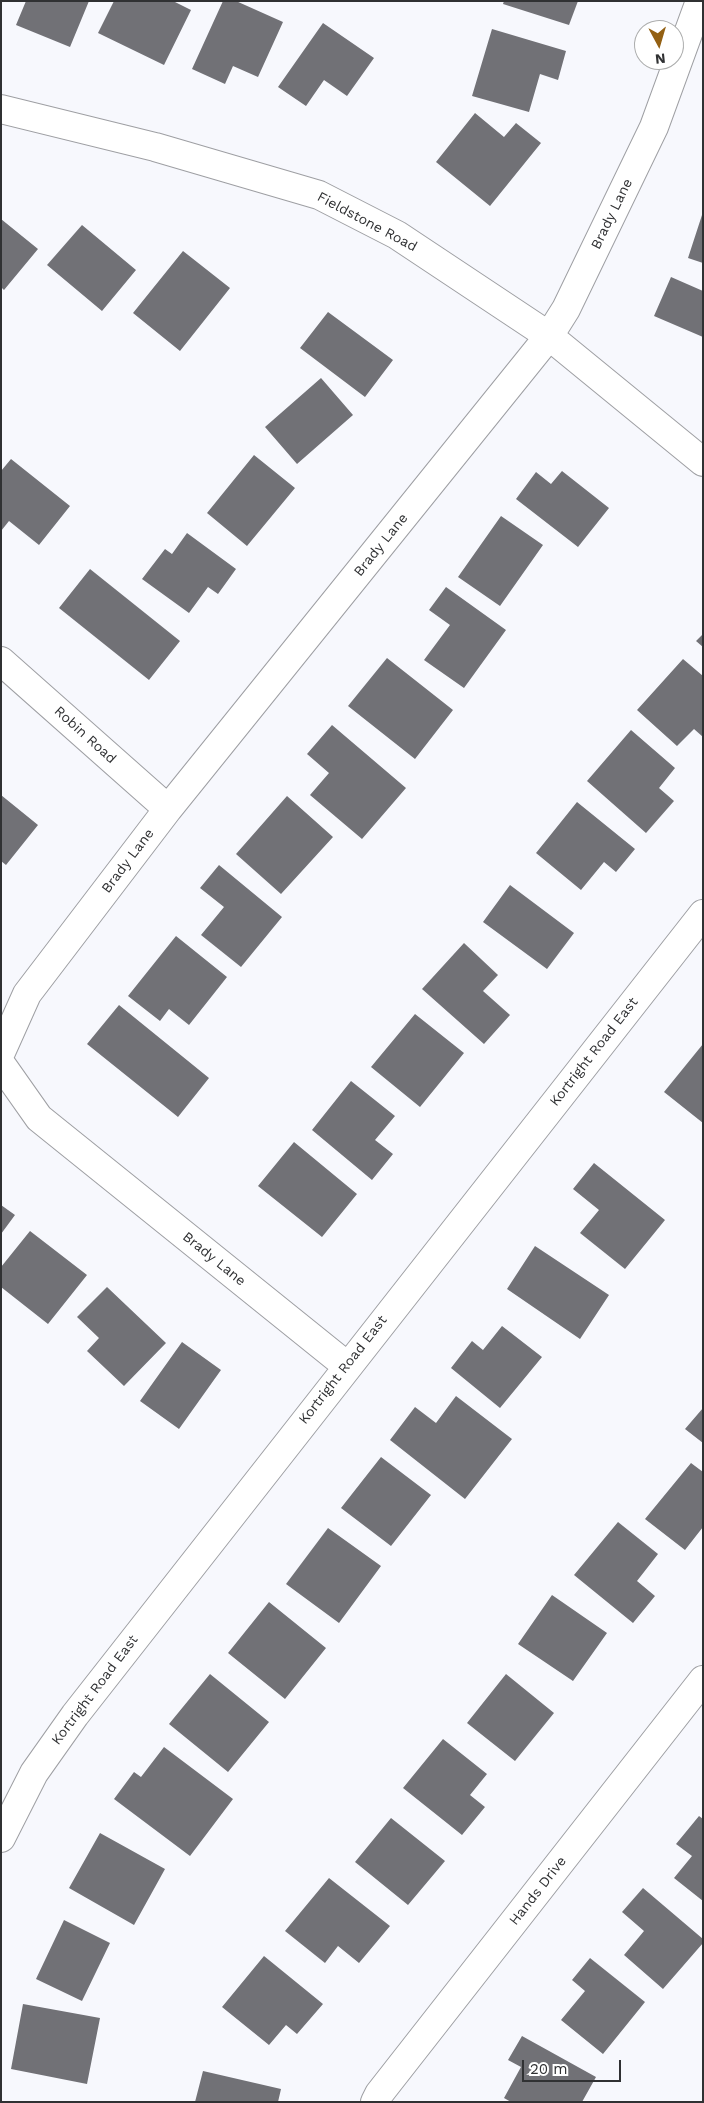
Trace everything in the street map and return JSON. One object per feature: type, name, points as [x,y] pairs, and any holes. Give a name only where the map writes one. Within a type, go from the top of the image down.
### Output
[{"type":"street","name":"Brady Lane","points":[[1,1052],[27,994],[168,809],[549,336],[566,309],[654,127],[700,1]]},
{"type":"street","name":"Fieldstone Road","points":[[1,109],[155,147],[318,195],[397,234],[549,336],[703,462]]},
{"type":"street","name":"Robin Road","points":[[1,661],[168,809]]},
{"type":"street","name":"Kortright Road East","points":[[1,1838],[34,1773],[75,1715],[703,914]]},
{"type":"street","name":"Brady Lane","points":[[1,1064],[39,1118],[347,1366]]},
{"type":"street","name":"Hands Drive","points":[[376,2102],[379,2094],[703,1680]]},
{"type":"building","points":[[26,1],[89,1],[70,47],[16,25]]},
{"type":"building","points":[[114,1],[173,1],[191,10],[164,65],[98,33]]},
{"type":"building","points":[[223,1],[236,1],[283,22],[258,77],[233,66],[225,84],[192,69]]},
{"type":"building","points":[[504,1],[578,1],[569,25],[503,4]]},
{"type":"building","points":[[323,23],[374,58],[347,96],[324,80],[306,106],[278,87]]},
{"type":"building","points":[[492,29],[566,51],[558,80],[540,74],[529,112],[472,96]]},
{"type":"building","points":[[475,113],[504,137],[516,123],[541,143],[490,206],[436,162]]},
{"type":"building","points":[[703,215],[703,263],[688,258]]},
{"type":"building","points":[[1,219],[38,249],[4,290],[1,287]]},
{"type":"building","points":[[82,225],[136,270],[102,311],[47,265]]},
{"type":"building","points":[[183,251],[230,288],[180,351],[133,313]]},
{"type":"building","points":[[671,277],[703,291],[703,337],[654,316]]},
{"type":"building","points":[[328,312],[393,360],[365,397],[300,348]]},
{"type":"building","points":[[321,378],[353,415],[297,464],[265,427]]},
{"type":"building","points":[[254,455],[295,488],[247,546],[207,513]]},
{"type":"building","points":[[11,459],[70,506],[39,545],[9,521],[1,531],[1,471]]},
{"type":"building","points":[[562,471],[609,508],[578,547],[516,499],[536,472],[551,484]]},
{"type":"building","points":[[501,516],[543,545],[500,606],[458,577]]},
{"type":"building","points":[[187,533],[236,569],[218,594],[208,587],[189,613],[142,579],[165,549],[172,554]]},
{"type":"building","points":[[90,569],[180,641],[149,680],[59,608]]},
{"type":"building","points":[[446,587],[506,630],[464,688],[424,660],[450,625],[429,610]]},
{"type":"building","points":[[703,634],[703,647],[696,641]]},
{"type":"building","points":[[387,658],[453,710],[415,759],[348,706]]},
{"type":"building","points":[[683,659],[703,676],[703,737],[694,729],[677,746],[637,710]]},
{"type":"building","points":[[332,725],[406,788],[362,839],[310,795],[329,773],[307,754]]},
{"type":"building","points":[[631,730],[675,768],[659,788],[674,801],[646,833],[587,781]]},
{"type":"building","points":[[1,795],[38,825],[6,865],[1,861]]},
{"type":"building","points":[[287,796],[333,837],[281,894],[236,854]]},
{"type":"building","points":[[577,802],[635,849],[616,872],[604,862],[581,890],[536,853]]},
{"type":"building","points":[[219,865],[282,917],[241,967],[201,935],[224,907],[200,888]]},
{"type":"building","points":[[510,885],[574,933],[547,969],[483,922]]},
{"type":"building","points":[[176,936],[227,977],[189,1025],[169,1009],[160,1021],[128,996]]},
{"type":"building","points":[[464,943],[498,975],[483,991],[510,1015],[484,1044],[422,989]]},
{"type":"building","points":[[119,1005],[209,1078],[178,1117],[87,1044]]},
{"type":"building","points":[[415,1014],[464,1053],[420,1107],[371,1067]]},
{"type":"building","points":[[703,1044],[703,1123],[664,1092]]},
{"type":"building","points":[[351,1081],[395,1116],[375,1140],[393,1154],[372,1180],[312,1130]]},
{"type":"building","points":[[294,1142],[357,1194],[322,1237],[258,1186]]},
{"type":"building","points":[[594,1163],[665,1220],[625,1269],[580,1233],[599,1210],[573,1189]]},
{"type":"building","points":[[1,1205],[15,1215],[1,1234]]},
{"type":"building","points":[[30,1231],[87,1275],[48,1324],[1,1287],[1,1267]]},
{"type":"building","points":[[535,1246],[609,1295],[580,1339],[507,1289]]},
{"type":"building","points":[[107,1287],[166,1343],[124,1386],[87,1351],[99,1338],[77,1317]]},
{"type":"building","points":[[502,1326],[542,1357],[500,1408],[451,1368],[472,1341],[483,1350]]},
{"type":"building","points":[[182,1342],[221,1370],[179,1429],[140,1401]]},
{"type":"building","points":[[456,1396],[512,1439],[465,1499],[390,1440],[415,1407],[436,1423]]},
{"type":"building","points":[[703,1408],[703,1443],[685,1429]]},
{"type":"building","points":[[381,1457],[431,1495],[391,1546],[341,1508]]},
{"type":"building","points":[[691,1463],[703,1472],[703,1527],[685,1550],[645,1519]]},
{"type":"building","points":[[618,1522],[658,1554],[637,1581],[655,1596],[633,1623],[574,1575]]},
{"type":"building","points":[[328,1528],[381,1566],[339,1623],[286,1584]]},
{"type":"building","points":[[552,1595],[607,1633],[573,1681],[518,1644]]},
{"type":"building","points":[[269,1602],[326,1648],[285,1699],[228,1653]]},
{"type":"building","points":[[210,1674],[269,1722],[228,1772],[169,1724]]},
{"type":"building","points":[[506,1674],[554,1713],[515,1761],[467,1723]]},
{"type":"building","points":[[443,1739],[487,1774],[470,1795],[485,1807],[462,1835],[403,1788]]},
{"type":"building","points":[[164,1747],[233,1799],[190,1856],[114,1799],[134,1772],[141,1777]]},
{"type":"building","points":[[699,1816],[703,1819],[703,1901],[674,1878],[692,1856],[676,1844]]},
{"type":"building","points":[[391,1818],[445,1861],[408,1905],[355,1862]]},
{"type":"building","points":[[100,1833],[165,1869],[134,1925],[69,1888]]},
{"type":"building","points":[[329,1878],[390,1926],[359,1963],[338,1946],[325,1963],[285,1931]]},
{"type":"building","points":[[643,1888],[703,1939],[703,1943],[663,1989],[624,1955],[644,1931],[622,1912]]},
{"type":"building","points":[[64,1920],[110,1943],[82,2001],[36,1979]]},
{"type":"building","points":[[264,1956],[323,2004],[297,2034],[286,2025],[269,2045],[222,2007]]},
{"type":"building","points":[[590,1958],[645,2002],[603,2054],[561,2020],[585,1991],[572,1980]]},
{"type":"building","points":[[23,2004],[100,2018],[87,2084],[11,2069]]},
{"type":"building","points":[[522,2036],[596,2077],[582,2102],[511,2102],[504,2098],[521,2067],[508,2060]]},
{"type":"building","points":[[203,2071],[281,2089],[278,2102],[195,2102]]}]
